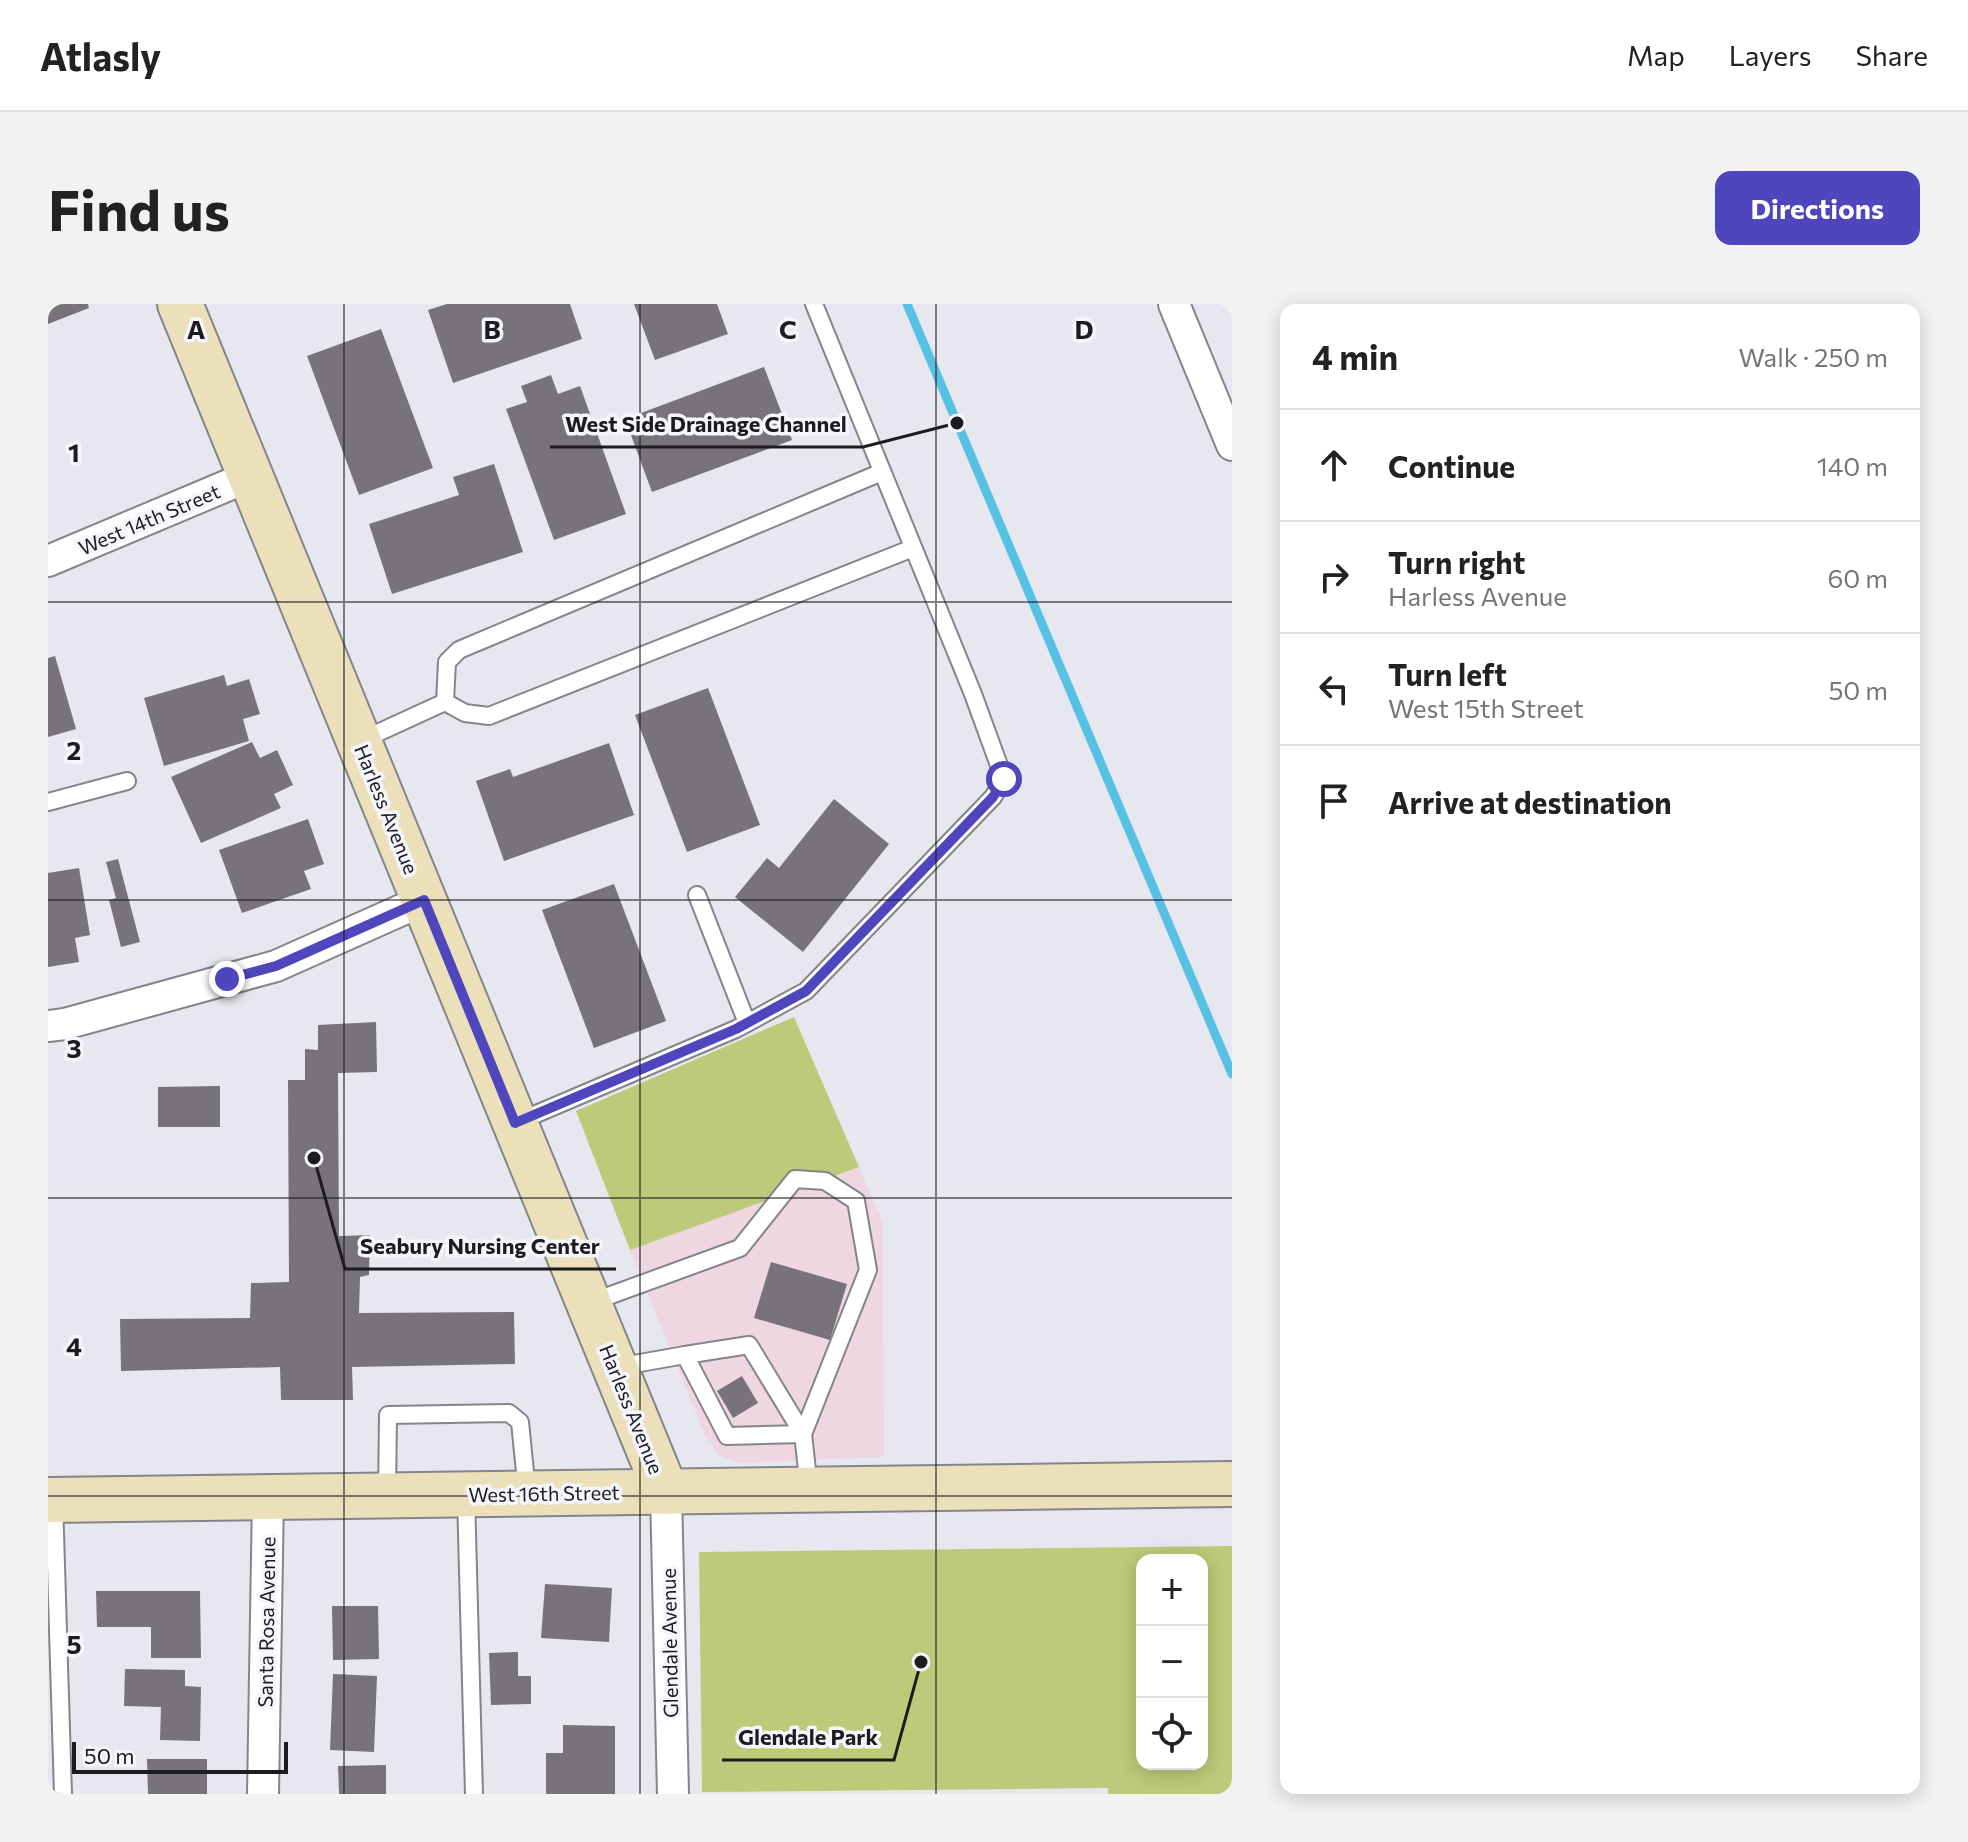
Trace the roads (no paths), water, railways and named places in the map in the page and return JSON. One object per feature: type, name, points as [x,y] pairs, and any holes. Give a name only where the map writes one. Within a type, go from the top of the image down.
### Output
[{"type":"main road","name":"Harless Avenue","points":[[183,305],[666,1492]]},
{"type":"main road","name":"West 16th Street","points":[[51,1500],[1232,1484]]},
{"type":"street","points":[[1174,304],[1232,445]]},
{"type":"street","name":"West 14th Street","points":[[48,561],[250,476]]},
{"type":"street","points":[[48,1026],[276,966],[424,900]]},
{"type":"street","name":"Glendale Avenue","points":[[666,1492],[673,1794]]},
{"type":"street","name":"Santa Rosa Avenue","points":[[263,1794],[268,1497]]},
{"type":"lane","points":[[515,1123],[747,1023],[806,991],[993,797],[1004,779],[973,694],[814,304]]},
{"type":"lane","points":[[445,702],[447,662],[459,650],[882,472]]},
{"type":"lane","points":[[445,702],[465,713],[489,716],[913,548]]},
{"type":"lane","points":[[359,741],[445,702]]},
{"type":"lane","points":[[48,802],[127,781]]},
{"type":"lane","points":[[697,895],[747,1023]]},
{"type":"lane","points":[[589,1303],[740,1248],[795,1179],[825,1181],[856,1201],[868,1270],[803,1434]]},
{"type":"lane","points":[[617,1367],[749,1345],[803,1434],[809,1490]]},
{"type":"lane","points":[[685,1355],[727,1436],[803,1434]]},
{"type":"lane","points":[[387,1496],[388,1415],[509,1413],[520,1422],[527,1494]]},
{"type":"lane","points":[[466,1494],[474,1794]]},
{"type":"lane","points":[[51,1500],[63,1794]]},
{"type":"waterway","points":[[907,304],[1232,1074]]},
{"type":"place","name":"West Side Drainage Channel","points":[[957,423]]},
{"type":"place","name":"Seabury Nursing Center","points":[[314,1158]]},
{"type":"place","name":"Glendale Park","points":[[921,1662]]}]
